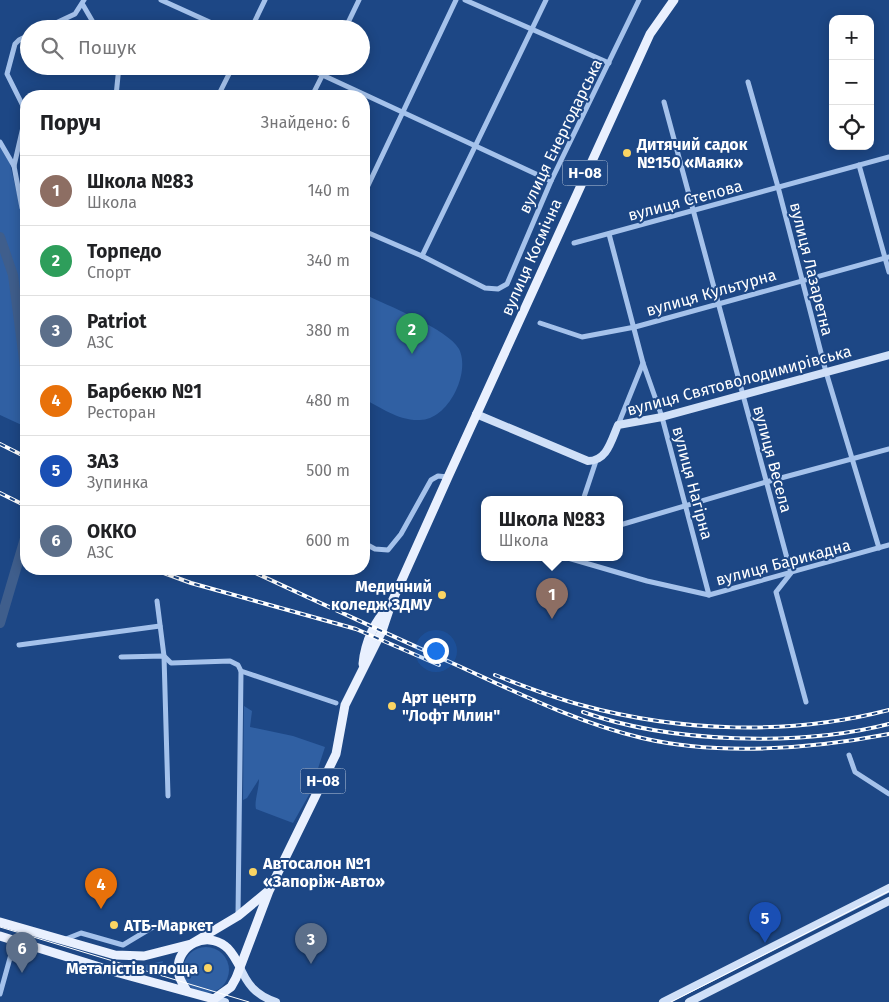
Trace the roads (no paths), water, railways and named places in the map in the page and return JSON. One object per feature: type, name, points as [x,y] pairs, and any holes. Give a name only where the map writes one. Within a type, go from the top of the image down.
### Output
[{"type":"main road","name":"вулиця Космічна","points":[[269,891],[336,754],[345,705],[476,414],[650,34],[674,0]]},
{"type":"main road","name":"вулиця Святоволодимирівська","points":[[596,461],[603,456],[618,426],[662,417],[889,355]]},
{"type":"main road","points":[[476,414],[588,461],[596,461]]},
{"type":"main road","points":[[663,1002],[889,888]]},
{"type":"main road","name":"Н-08","points":[[0,922],[115,955],[144,956],[192,944],[238,916],[269,891]]},
{"type":"main road","name":"Н-08","points":[[214,1000],[231,987],[269,891]]},
{"type":"main road","points":[[690,1002],[889,901]]},
{"type":"main road","points":[[0,936],[119,973],[225,1002]]},
{"type":"main road","points":[[187,991],[178,972],[179,961],[184,951],[192,944],[203,940],[215,940],[226,946],[239,965],[252,990],[276,1002]]},
{"type":"street","points":[[162,0],[171,2],[207,20]]},
{"type":"street","points":[[255,20],[264,0]]},
{"type":"street","points":[[349,20],[359,0]]},
{"type":"street","points":[[370,182],[456,0]]},
{"type":"street","points":[[465,0],[609,63]]},
{"type":"street","points":[[370,234],[422,256],[546,0]]},
{"type":"street","name":"вулиця Енергодарська","points":[[422,256],[485,288],[498,289],[507,284],[551,181],[639,0]]},
{"type":"street","points":[[62,20],[74,14],[83,2],[92,20]]},
{"type":"street","points":[[20,40],[16,44],[7,74],[20,101]]},
{"type":"street","points":[[117,90],[118,75]]},
{"type":"street","points":[[221,90],[228,75]]},
{"type":"street","points":[[315,90],[322,76],[353,90]]},
{"type":"street","name":"вулиця Лазаретна","points":[[748,82],[778,187],[826,372],[878,548]]},
{"type":"street","points":[[370,98],[551,181]]},
{"type":"street","name":"вулиця Весела","points":[[664,102],[791,573]]},
{"type":"street","points":[[14,166],[20,140]]},
{"type":"street","points":[[0,142],[14,166],[20,198]]},
{"type":"street","name":"вулиця Степова","points":[[574,243],[889,157]]},
{"type":"street","points":[[858,165],[887,257],[889,272]]},
{"type":"street","name":"вулиця Нагірна","points":[[609,234],[635,326],[643,363],[662,417],[710,595]]},
{"type":"street","name":"вулиця Культурна","points":[[540,323],[582,337],[635,326],[887,257]]},
{"type":"street","points":[[618,426],[643,363]]},
{"type":"street","points":[[623,524],[766,482],[889,449]]},
{"type":"street","points":[[584,496],[596,461]]},
{"type":"street","points":[[370,546],[375,549],[388,550],[402,534],[431,480],[438,476],[448,477]]},
{"type":"street","name":"вулиця Барикадна","points":[[578,561],[646,581],[710,595],[889,545]]},
{"type":"street","points":[[791,573],[776,592],[806,702]]},
{"type":"street","points":[[156,601],[164,656],[168,796]]},
{"type":"street","points":[[19,645],[160,626]]},
{"type":"street","points":[[121,657],[164,656],[171,663],[230,661],[238,665],[242,672],[238,916]]},
{"type":"street","points":[[242,672],[336,703]]},
{"type":"street","points":[[850,755],[855,772],[889,794]]},
{"type":"street","points":[[65,940],[81,933],[123,945],[153,927]]},
{"type":"street","points":[[0,994],[15,940]]},
{"type":"waterway","points":[[0,237],[13,275],[20,329]]},
{"type":"waterway","points":[[0,623],[20,555]]},
{"type":"tram line","points":[[671,1002],[889,891]]},
{"type":"tram line","points":[[0,927],[249,1002]]},
{"type":"railway","points":[[0,444],[20,454]]},
{"type":"railway","points":[[0,493],[20,503]]},
{"type":"railway","points":[[169,575],[191,583],[356,629],[439,665]]},
{"type":"railway","points":[[260,575],[545,705],[569,715],[642,738],[672,744],[733,749],[797,747],[889,734]]},
{"type":"railway","points":[[495,675],[581,705],[657,721],[696,725],[774,727],[813,724],[889,710]]},
{"type":"railway","points":[[583,712],[655,730],[735,738],[816,736],[889,724]]},
{"type":"place","name":"Дитячий садок №150 «Маяк»","points":[[627,153]]},
{"type":"place","name":"Торпедо","points":[[412,354]]},
{"type":"place","name":"Медичний коледж ЗДМУ","points":[[442,595]]},
{"type":"place","name":"Школа №83","points":[[552,619]]},
{"type":"place","name":"Арт центр \"Лофт Млин\"","points":[[392,706]]},
{"type":"place","name":"Автосалон №1 «Запоріж-Авто»","points":[[253,872]]},
{"type":"place","name":"Барбекю №1","points":[[101,909]]},
{"type":"place","name":"АТБ-Маркет","points":[[114,925]]},
{"type":"place","name":"ЗАЗ","points":[[765,943]]},
{"type":"place","name":"Patriot","points":[[311,964]]},
{"type":"place","name":"Металістів площа","points":[[208,968]]},
{"type":"place","name":"ОККО","points":[[22,973]]}]
